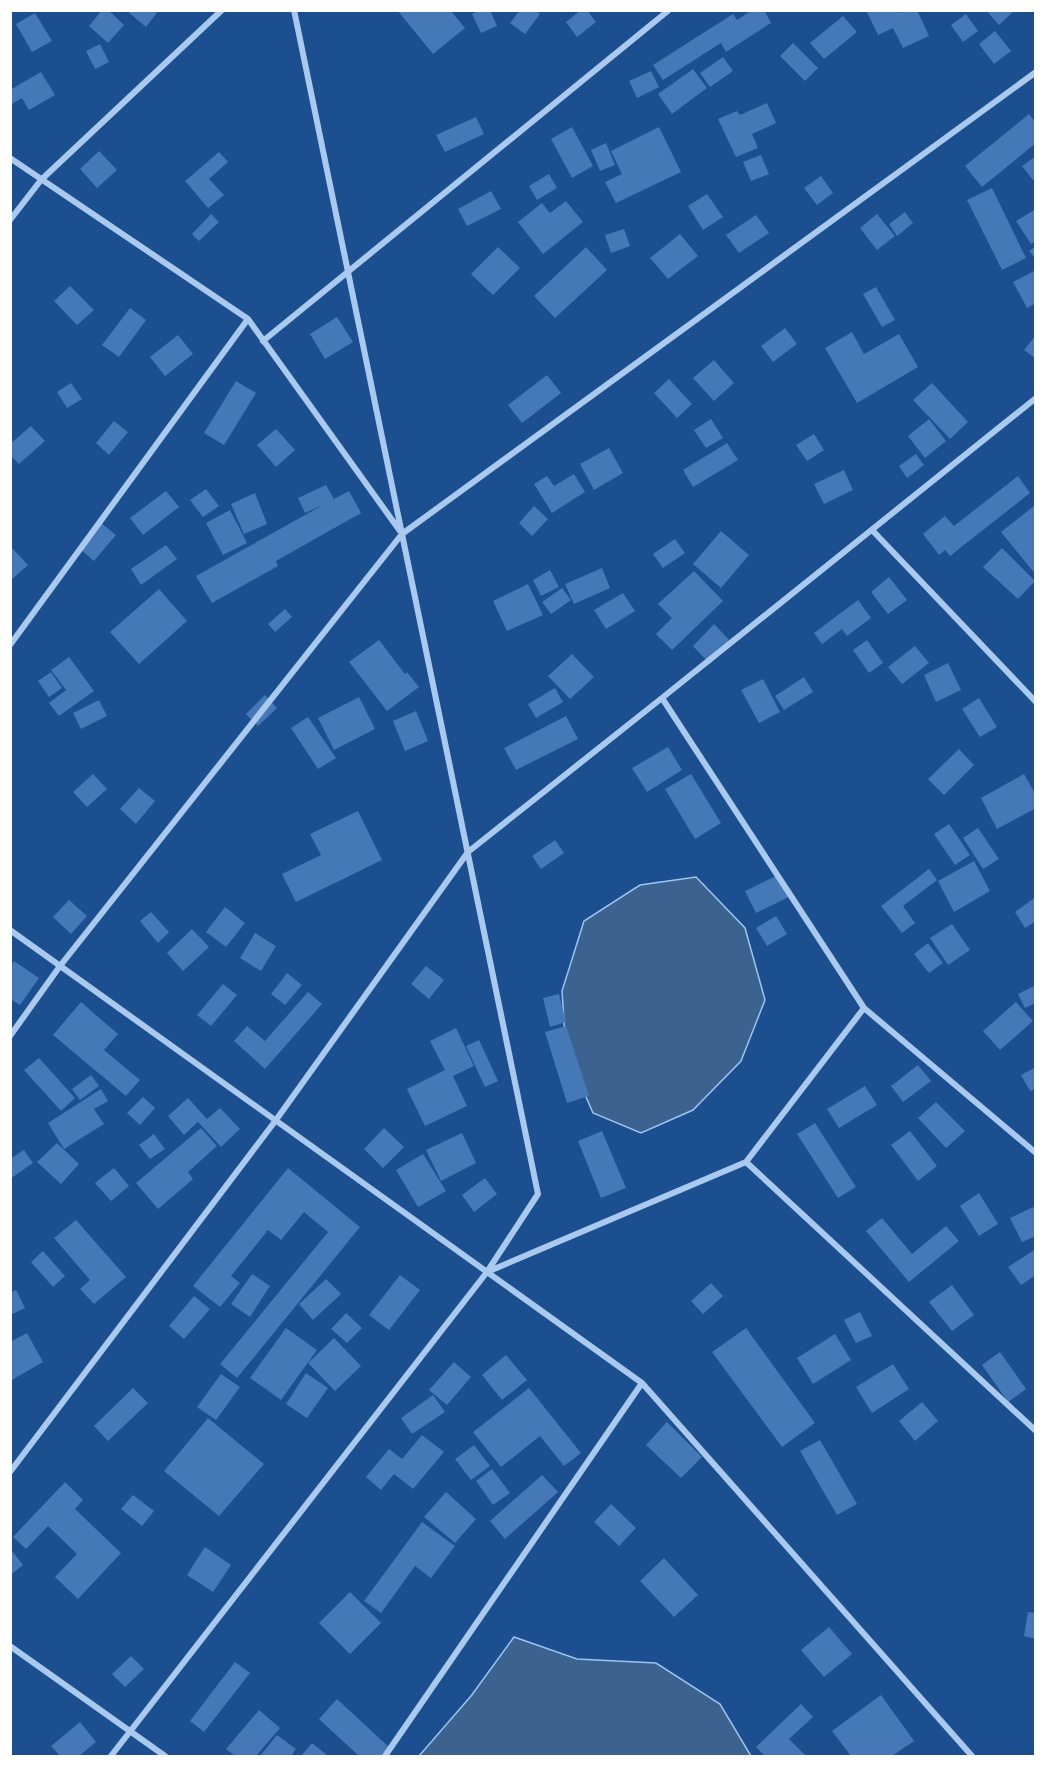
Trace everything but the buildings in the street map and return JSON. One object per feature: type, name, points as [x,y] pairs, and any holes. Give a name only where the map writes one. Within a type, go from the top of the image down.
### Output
[{"type":"street","points":[[10,220],[41,180],[222,10]]},
{"type":"street","points":[[111,1756],[487,1272],[538,1194],[294,10]]},
{"type":"street","points":[[263,341],[669,10]]},
{"type":"street","points":[[10,1036],[60,966],[402,534],[1035,72]]},
{"type":"street","points":[[10,158],[248,319],[402,534]]},
{"type":"street","points":[[10,645],[248,319]]},
{"type":"street","points":[[10,1472],[276,1120],[468,852],[1035,398]]},
{"type":"street","points":[[872,530],[1035,702]]},
{"type":"street","points":[[662,698],[864,1008],[1035,1153]]},
{"type":"street","points":[[10,930],[642,1383],[972,1756]]},
{"type":"street","points":[[487,1272],[747,1162],[864,1008]]},
{"type":"street","points":[[747,1162],[1035,1431]]},
{"type":"street","points":[[386,1756],[642,1383]]},
{"type":"street","points":[[10,1646],[165,1756]]},
{"type":"water","points":[[696,877],[745,928],[765,1000],[741,1061],[693,1110],[641,1133],[593,1113],[566,1051],[562,991],[584,921],[640,885]]},
{"type":"water","points":[[514,1637],[577,1659],[656,1663],[720,1704],[751,1756],[419,1756],[471,1696]]}]
